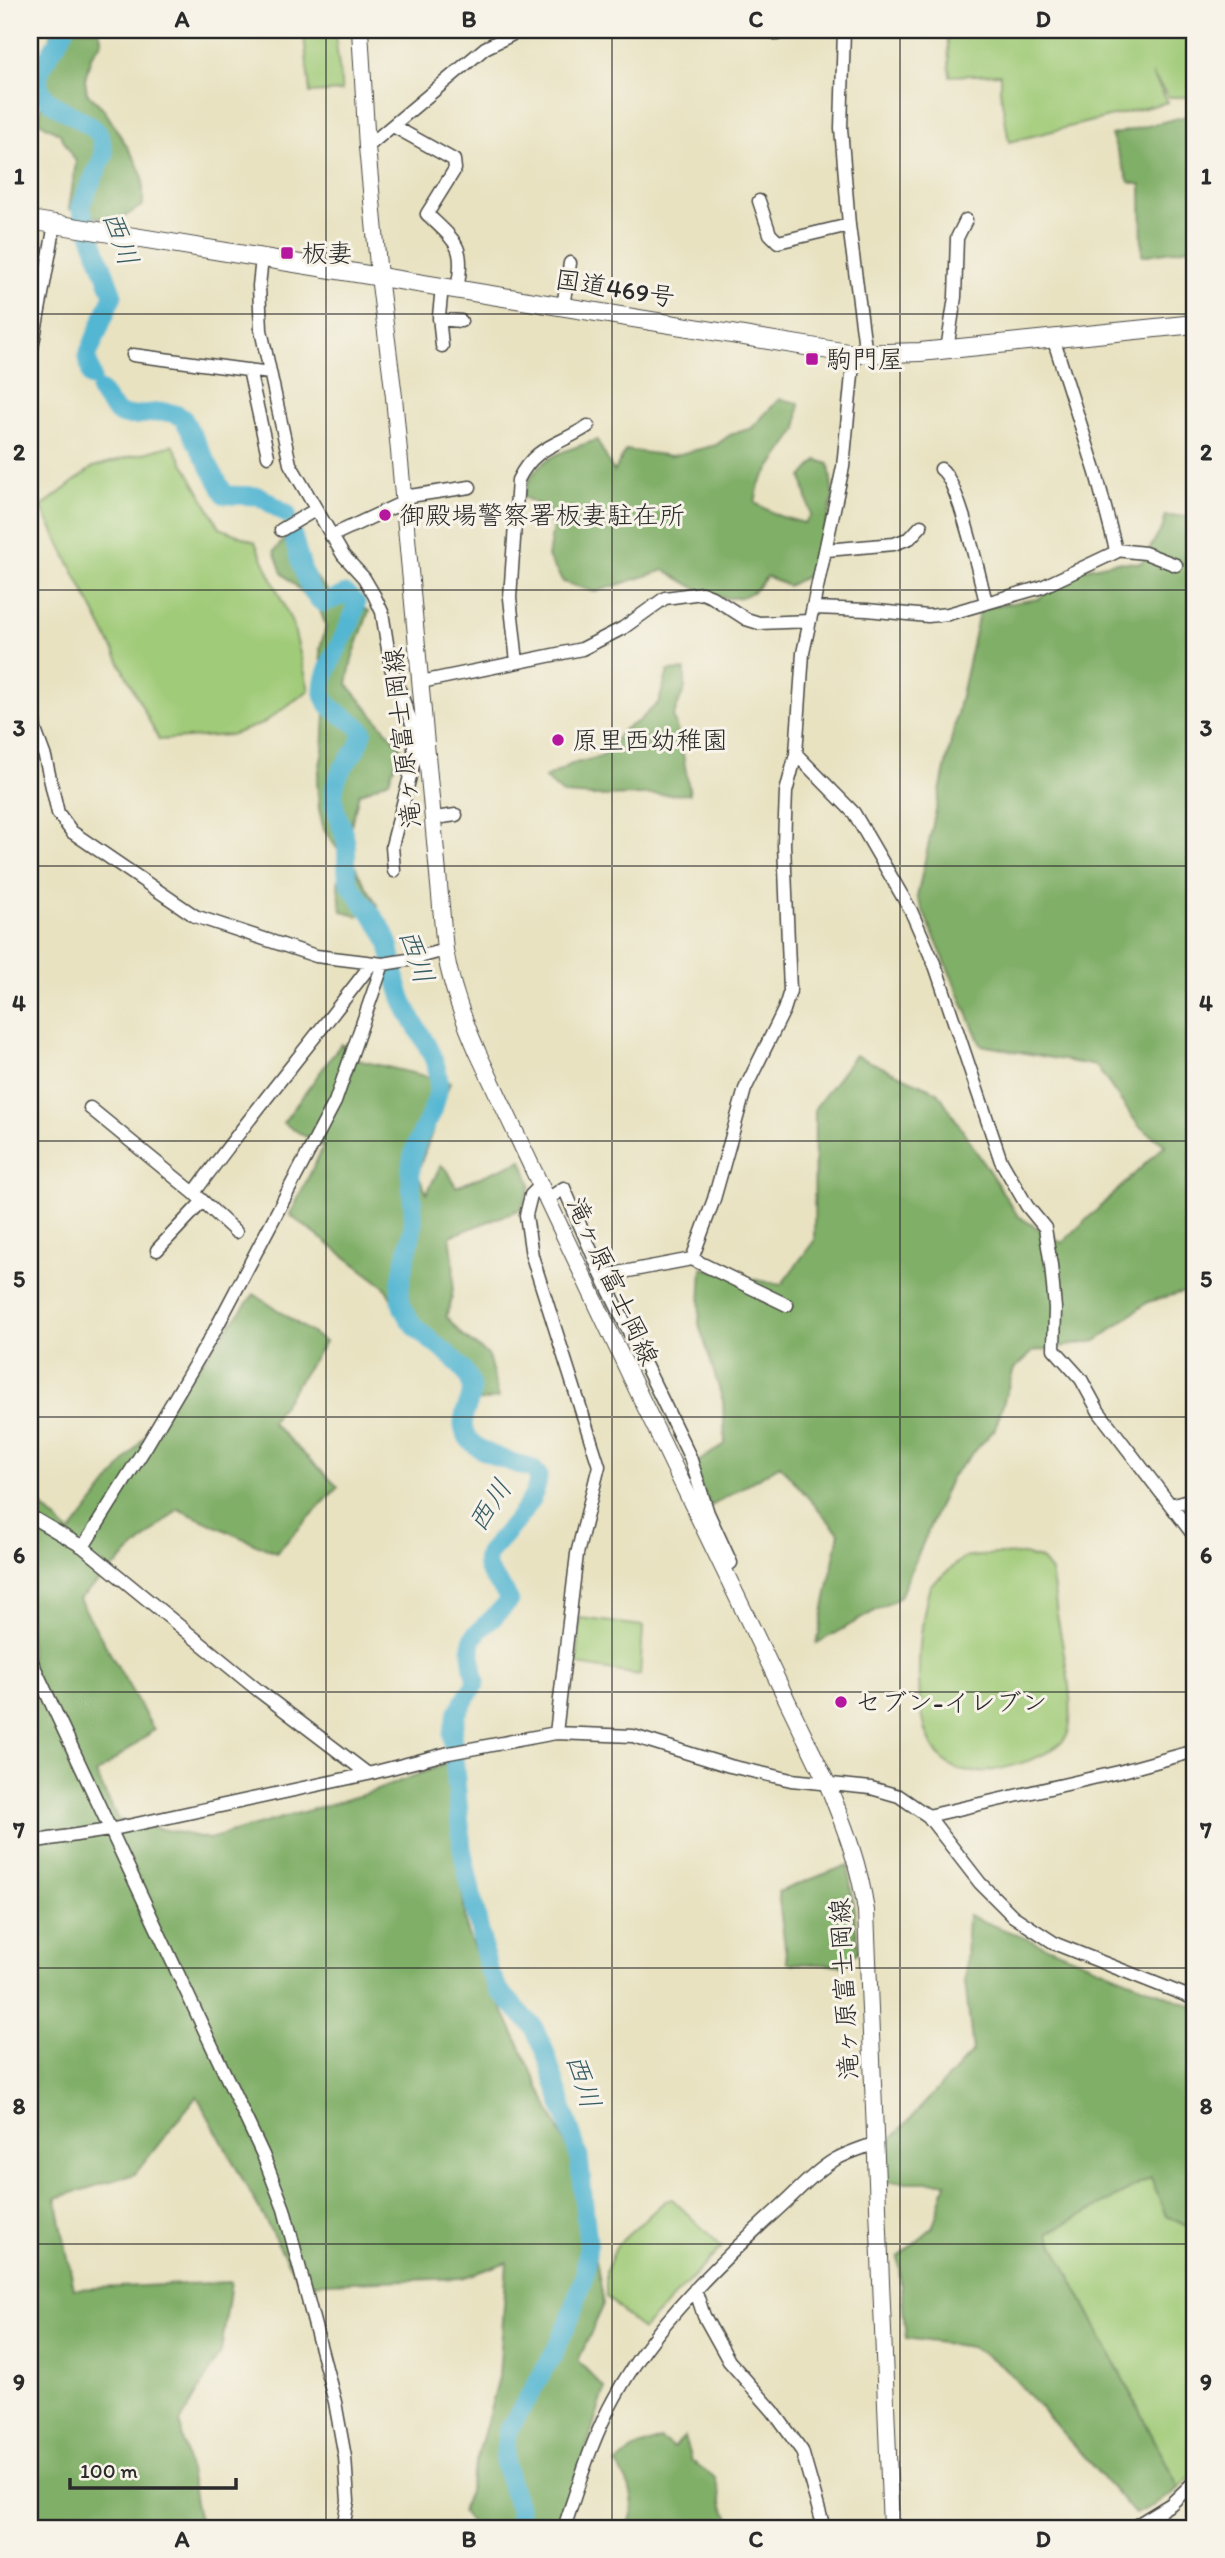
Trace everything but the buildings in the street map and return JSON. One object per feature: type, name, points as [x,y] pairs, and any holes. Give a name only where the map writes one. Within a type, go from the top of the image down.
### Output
[{"type":"highway","name":"国道469号","points":[[30,220],[860,355],[1195,324]]},
{"type":"main road","name":"滝ヶ原富士岡線","points":[[360,30],[379,276],[394,397],[421,682],[420,729],[435,818],[445,950],[451,984],[461,1015],[827,1783],[849,1836],[862,1882],[866,1911],[891,2528]]},
{"type":"street","points":[[367,147],[485,48],[521,30]]},
{"type":"street","points":[[692,1259],[714,1199],[745,1089],[784,1010],[790,991],[784,844],[786,792],[796,754],[803,653],[843,467],[860,355],[841,128],[844,31],[828,30]]},
{"type":"street","points":[[393,126],[454,160],[455,169],[427,214],[455,241],[461,264],[449,288],[439,319],[442,346]]},
{"type":"street","points":[[759,201],[770,234],[778,242],[849,225]]},
{"type":"street","points":[[947,349],[955,297],[957,238],[966,219]]},
{"type":"street","points":[[30,359],[63,225]]},
{"type":"street","points":[[262,258],[259,286],[261,330],[290,464],[331,536],[343,555],[364,578],[382,612],[391,668],[420,729],[392,846],[394,871]]},
{"type":"street","points":[[563,306],[570,263]]},
{"type":"street","points":[[439,319],[461,321]]},
{"type":"street","points":[[1054,338],[1096,473],[1116,550]]},
{"type":"street","points":[[133,355],[270,373]]},
{"type":"street","points":[[249,370],[268,456]]},
{"type":"street","points":[[517,662],[510,598],[518,480],[526,463],[537,453],[588,426]]},
{"type":"street","points":[[941,469],[947,474],[955,492],[986,602]]},
{"type":"street","points":[[331,536],[403,499],[470,487]]},
{"type":"street","points":[[281,530],[315,510]]},
{"type":"street","points":[[827,550],[894,544],[909,538],[920,526]]},
{"type":"street","points":[[814,608],[928,616],[948,614],[1042,587],[1116,550],[1145,553],[1176,565]]},
{"type":"street","points":[[421,682],[582,649],[622,628],[665,598],[702,593],[746,619],[759,622],[810,621]]},
{"type":"street","points":[[30,694],[35,730],[45,757],[58,813],[72,832],[195,916],[316,956],[377,963],[404,961],[445,950]]},
{"type":"street","points":[[30,742],[45,757]]},
{"type":"street","points":[[796,754],[854,813],[911,911],[936,968],[1001,1161],[1027,1206],[1045,1228],[1055,1308],[1054,1349],[1081,1379],[1099,1412],[1195,1537]]},
{"type":"street","points":[[435,818],[456,815]]},
{"type":"street","points":[[157,1250],[199,1197],[249,1116],[377,963]]},
{"type":"street","points":[[83,1547],[214,1332],[329,1113],[358,1041],[377,963]]},
{"type":"street","points":[[90,1108],[199,1197],[236,1232]]},
{"type":"street","points":[[556,1732],[577,1553],[599,1466],[532,1256],[526,1215],[531,1195],[564,1188],[602,1276],[690,1457],[708,1513],[731,1563]]},
{"type":"street","points":[[602,1276],[692,1259],[787,1305]]},
{"type":"street","points":[[1171,1504],[1195,1498]]},
{"type":"street","points":[[30,1516],[83,1547],[258,1691],[368,1774]]},
{"type":"street","points":[[30,1658],[263,2155],[283,2206],[335,2402],[345,2456],[348,2501],[343,2528]]},
{"type":"street","points":[[30,1842],[109,1830],[556,1732],[632,1736],[730,1766],[791,1780],[871,1788],[899,1796],[928,1816],[980,1883],[1013,1916],[1056,1944],[1195,1999]]},
{"type":"street","points":[[928,1816],[1119,1772],[1195,1751]]},
{"type":"street","points":[[567,2528],[566,2522],[577,2490],[614,2398],[644,2352],[695,2289],[729,2254],[818,2173],[835,2160],[876,2143]]},
{"type":"street","points":[[695,2289],[704,2316],[729,2361],[773,2411],[802,2451],[824,2528]]},
{"type":"street","points":[[1132,2528],[1171,2504],[1195,2481]]},
{"type":"green space","points":[[53,30],[99,30],[102,42],[91,56],[85,80],[87,93],[103,108],[136,161],[143,178],[143,205],[119,220],[107,220],[69,209],[76,162],[60,134],[39,122]]},
{"type":"green space","points":[[947,30],[1086,30],[1088,39],[1092,30],[1193,30],[1195,97],[1169,97],[1152,74],[1168,102],[1009,142],[1000,74],[950,76]]},
{"type":"green space","points":[[304,35],[335,35],[342,91],[310,93]]},
{"type":"green space","points":[[1195,114],[1195,247],[1142,256],[1141,185],[1129,182],[1111,135]]},
{"type":"green space","points":[[779,399],[799,403],[797,430],[759,484],[755,503],[779,516],[804,523],[811,515],[802,477],[817,460],[829,464],[833,496],[817,563],[811,574],[788,586],[767,576],[752,592],[731,598],[707,593],[665,570],[595,592],[563,582],[548,557],[553,527],[544,507],[523,497],[534,473],[542,465],[561,453],[597,440],[614,472],[626,450],[672,456],[716,445],[730,435],[752,428]]},
{"type":"green space","points":[[173,445],[220,528],[255,542],[293,625],[309,690],[262,724],[230,735],[159,740],[41,507],[93,467]]},
{"type":"green space","points":[[1165,516],[1195,516],[1195,1289],[1148,1302],[1096,1341],[1034,1351],[1014,1369],[995,1429],[951,1477],[900,1597],[817,1643],[839,1533],[780,1465],[711,1506],[690,1467],[725,1444],[723,1401],[699,1324],[702,1268],[781,1285],[814,1241],[815,1108],[855,1055],[938,1092],[1018,1216],[1062,1243],[1165,1145],[1139,1126],[1096,1066],[981,1045],[917,897],[980,608],[1038,599],[1078,570],[1116,562],[1141,563],[1163,527]]},
{"type":"green space","points":[[284,540],[330,594],[369,611],[352,659],[347,684],[401,748],[389,780],[359,794],[347,841],[358,873],[378,906],[357,916],[342,911],[338,887],[341,854],[324,830],[319,809],[317,782],[323,750],[325,716],[320,649],[326,626],[319,608],[282,573],[274,551]]},
{"type":"green space","points":[[685,670],[685,688],[673,717],[681,743],[690,794],[563,794],[545,778],[572,764],[603,756],[624,729],[639,721],[659,702],[668,671]]},
{"type":"green space","points":[[341,1044],[362,1061],[450,1082],[417,1174],[427,1193],[441,1165],[448,1171],[456,1187],[522,1160],[531,1185],[521,1209],[450,1236],[453,1287],[446,1316],[462,1335],[488,1355],[499,1398],[476,1402],[461,1375],[408,1328],[384,1286],[290,1215],[323,1147],[283,1123]]},
{"type":"green space","points":[[254,1294],[325,1342],[271,1422],[338,1487],[276,1553],[178,1509],[79,1599],[154,1730],[96,1774],[118,1820],[209,1839],[369,1793],[448,1763],[467,1933],[581,2177],[604,2304],[578,2361],[605,2389],[561,2528],[475,2528],[462,2513],[499,2377],[507,2262],[462,2278],[300,2284],[197,2096],[135,2174],[56,2198],[74,2289],[231,2282],[221,2352],[180,2423],[200,2528],[30,2528],[30,1495],[70,1533]]},
{"type":"green space","points":[[996,1554],[1041,1559],[1051,1572],[1069,1688],[1069,1730],[1064,1739],[1042,1755],[996,1770],[968,1772],[956,1769],[943,1760],[932,1745],[925,1725],[920,1702],[919,1676],[922,1626],[930,1586],[963,1558]]},
{"type":"green space","points":[[580,1618],[643,1626],[640,1675],[577,1665]]},
{"type":"green space","points":[[848,1865],[859,1951],[842,1965],[787,1963],[778,1892]]},
{"type":"green space","points":[[968,1915],[1195,2007],[1195,2230],[1166,2216],[1151,2178],[1048,2233],[1179,2488],[1159,2503],[1135,2514],[1003,2366],[971,2347],[906,2338],[898,2257],[933,2227],[946,2182],[888,2182],[886,2145],[973,2051],[965,1982]]},
{"type":"green space","points":[[1151,2178],[1166,2216],[1195,2230],[1195,2472],[1179,2488],[1048,2233]]},
{"type":"green space","points":[[672,2199],[722,2247],[642,2330],[606,2296],[606,2271],[617,2245],[665,2201]]},
{"type":"green space","points":[[684,2437],[691,2460],[716,2478],[724,2509],[737,2528],[626,2528],[632,2512],[632,2495],[616,2464],[632,2450],[660,2439],[673,2448]]},
{"type":"waterway","name":"西川","points":[[65,30],[42,67],[39,84],[42,94],[50,101],[82,120],[99,134],[104,155],[80,206],[113,295],[87,357],[92,377]]},
{"type":"waterway","name":"西川","points":[[100,391],[113,408],[123,415],[168,412],[183,418],[225,495],[259,496],[287,514]]},
{"type":"waterway","name":"西川","points":[[292,533],[308,583],[318,599],[324,603],[346,594],[356,603],[324,683],[323,694],[328,704],[363,731],[356,749],[337,780],[334,802],[346,843],[348,880],[385,934],[401,996],[428,1048],[438,1075],[437,1096],[411,1163],[413,1224],[400,1284],[401,1302],[413,1325],[454,1360],[470,1381],[471,1393],[463,1425],[466,1436],[484,1451],[533,1469],[538,1475],[537,1485],[527,1506],[488,1553],[487,1567],[509,1600],[472,1641],[472,1663],[476,1682],[457,1713],[452,1733],[462,1849],[488,1969],[499,1990],[533,2026],[543,2046],[579,2157],[588,2243],[585,2273],[570,2319],[553,2355],[507,2433],[504,2462],[519,2511],[518,2528]]},
{"type":"place","name":"板妻","points":[[287,253]]},
{"type":"place","name":"駒門屋","points":[[812,359]]},
{"type":"place","name":"御殿場警察署板妻駐在所","points":[[385,515]]},
{"type":"place","name":"原里西幼稚園","points":[[558,740]]},
{"type":"place","name":"セブン-イレブン","points":[[841,1702]]}]
